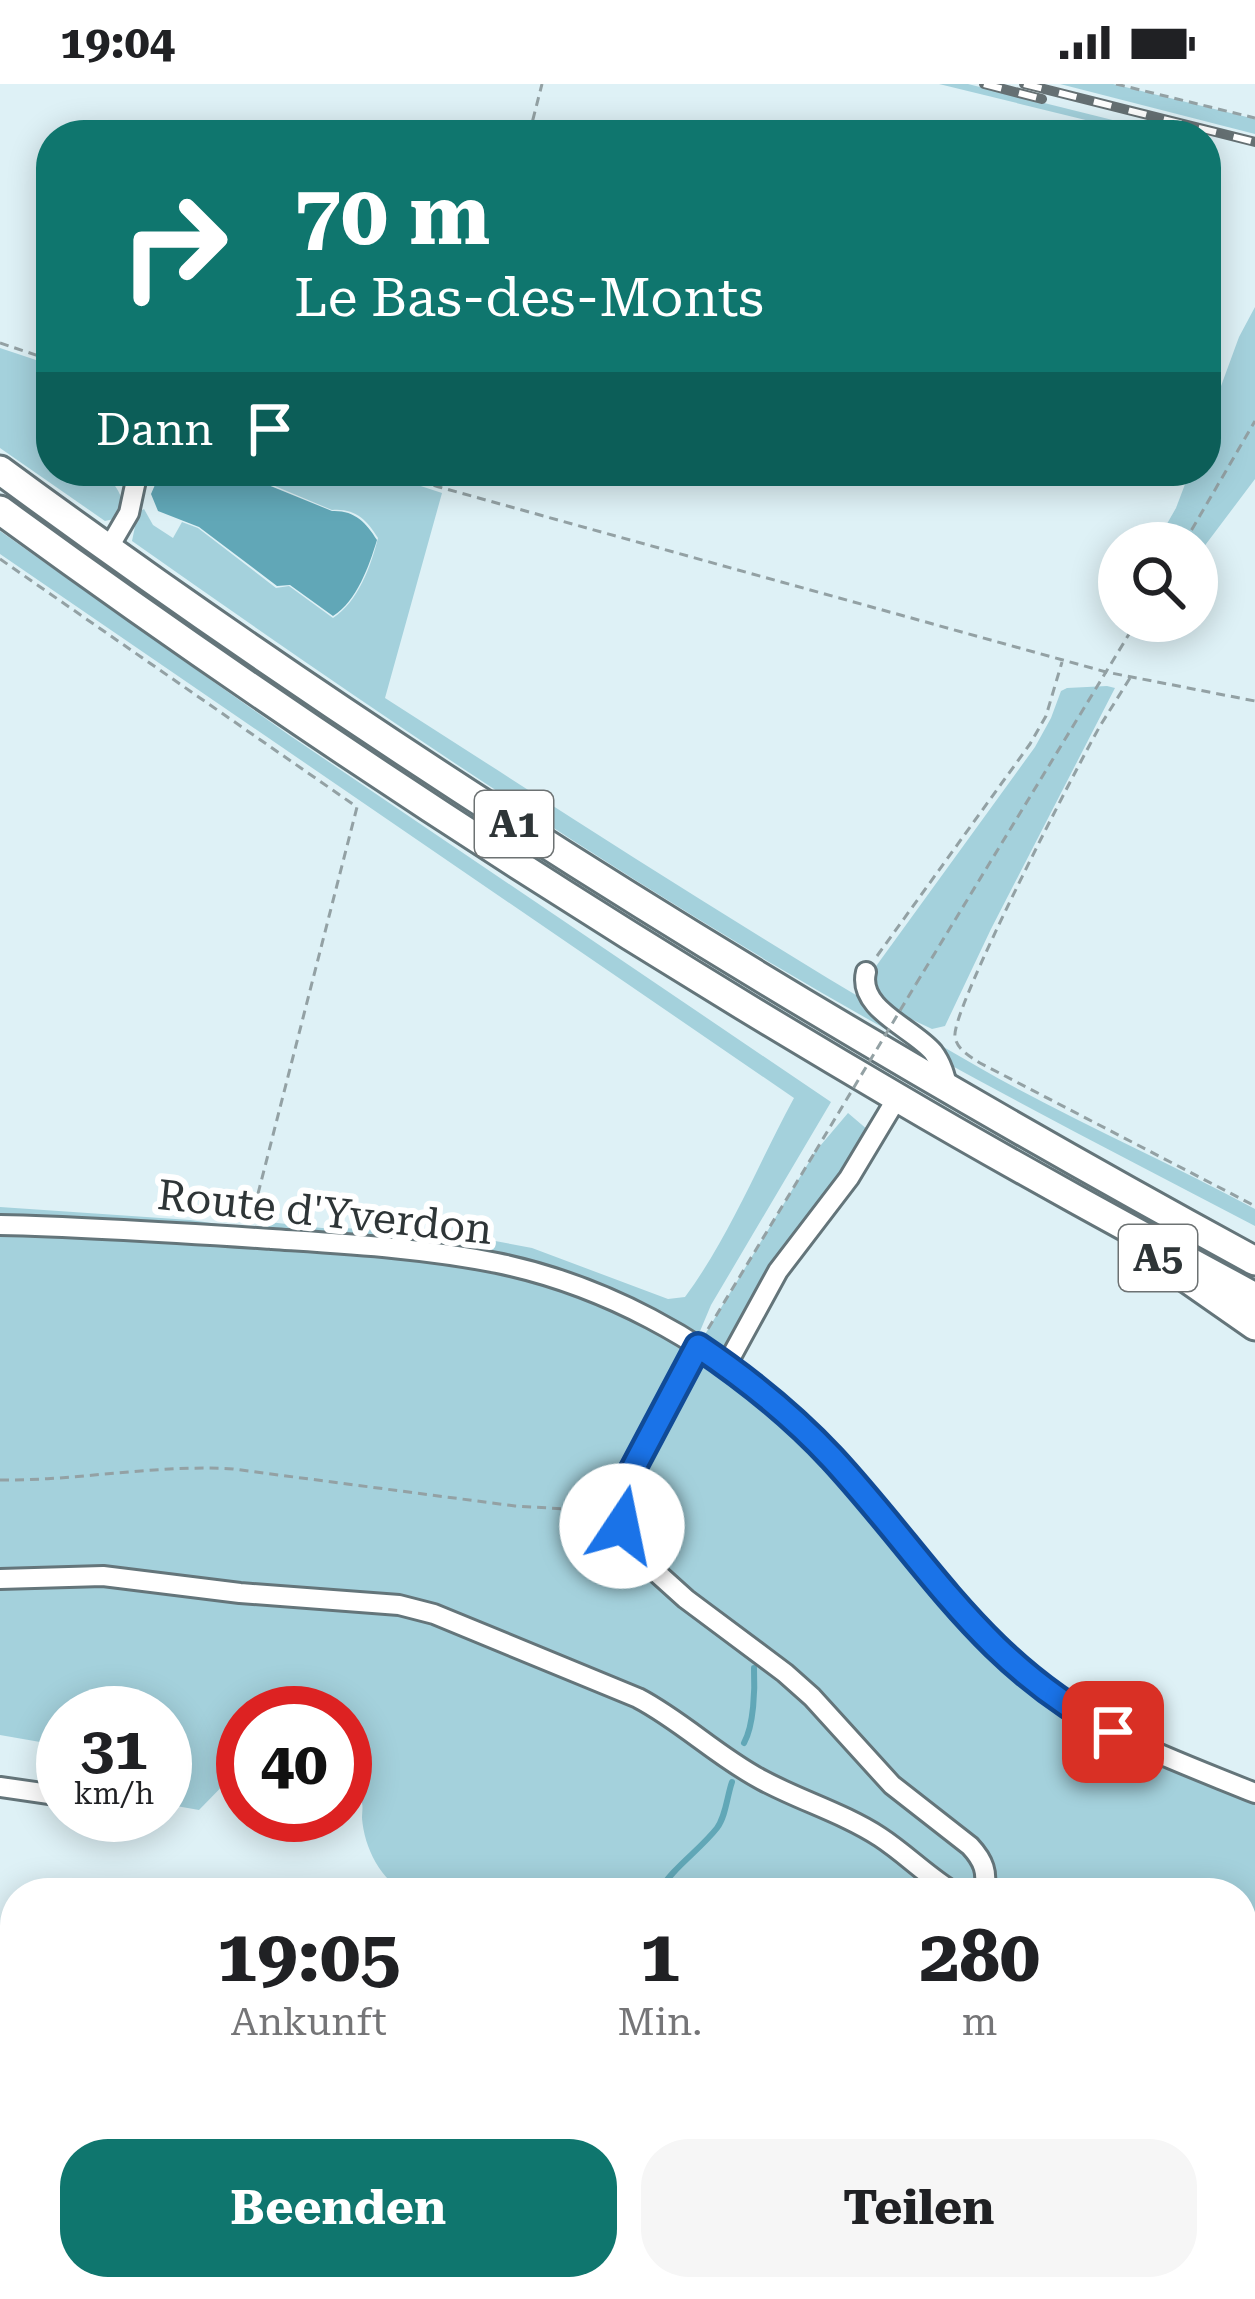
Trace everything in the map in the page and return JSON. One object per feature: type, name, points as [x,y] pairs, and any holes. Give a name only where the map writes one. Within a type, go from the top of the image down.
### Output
[{"type":"highway","name":"A1","points":[[0,470],[302,684],[568,859],[790,997],[1255,1261]]},
{"type":"highway","name":"A1","points":[[0,510],[218,665],[643,944],[897,1098],[1255,1297]]},
{"type":"highway","name":"A5","points":[[1061,1191],[1255,1326]]},
{"type":"street","points":[[108,548],[129,513],[135,486]]},
{"type":"street","points":[[866,972],[863,987],[870,999],[931,1051],[948,1089]]},
{"type":"street","points":[[726,1366],[778,1271],[836,1197],[897,1098]]},
{"type":"street","name":"Route d'Yverdon","points":[[0,1225],[145,1230],[403,1249],[501,1264],[636,1311],[698,1346],[789,1415],[833,1459],[959,1611],[1031,1681],[1113,1732],[1255,1793]]},
{"type":"street","points":[[698,1346],[627,1480],[618,1511],[626,1539],[686,1599],[785,1672],[892,1785],[970,1846],[985,1878]]},
{"type":"street","points":[[0,1579],[130,1578],[240,1593],[368,1601],[434,1614],[661,1710],[763,1781],[878,1836],[932,1878]]},
{"type":"street","points":[[0,1787],[36,1792]]},
{"type":"path","points":[[533,120],[542,84]]},
{"type":"path","points":[[1117,84],[1255,118]]},
{"type":"path","points":[[0,343],[36,355]]},
{"type":"path","points":[[1221,479],[1255,421]]},
{"type":"path","points":[[436,486],[1106,672],[1255,701]]},
{"type":"path","points":[[1196,522],[1217,486]]},
{"type":"path","points":[[0,559],[357,807],[246,1238]]},
{"type":"path","points":[[698,1346],[1124,642]]},
{"type":"path","points":[[866,972],[1030,744],[1046,716],[1063,660]]},
{"type":"path","points":[[1130,678],[1091,742],[1032,859],[965,997],[954,1034],[966,1054],[980,1063],[1255,1205]]},
{"type":"path","points":[[0,1480],[200,1467],[515,1507],[618,1511]]},
{"type":"shaded area","points":[[939,84],[968,84],[1113,120],[1086,120]]},
{"type":"shaded area","points":[[1060,84],[1113,84],[1255,119],[1255,134],[1221,125],[1221,120],[1200,120]]},
{"type":"shaded area","points":[[1255,307],[1255,479],[1218,528],[1218,522],[1168,522],[1184,486],[1221,486],[1221,386]]},
{"type":"shaded area","points":[[0,348],[36,360],[36,473],[0,448]]},
{"type":"shaded area","points":[[55,486],[115,486],[121,508],[118,518],[105,521]]},
{"type":"shaded area","points":[[154,486],[271,486],[359,518],[377,540],[355,592],[333,616],[290,585],[277,586],[199,527],[158,511],[151,494]]},
{"type":"shaded area","points":[[275,486],[421,486],[442,493],[385,698],[904,1024],[1014,1087],[1255,1209],[1255,1226],[954,1067],[693,916],[450,760],[132,541],[138,512],[144,509],[153,525],[173,538],[182,522],[198,528],[276,588],[289,586],[333,618],[356,593],[378,538],[354,513],[332,510]]},
{"type":"shaded area","points":[[0,531],[289,735],[831,1102],[711,1305],[698,1336],[575,1278],[273,1230],[260,1221],[479,1238],[532,1248],[668,1299],[685,1297],[730,1225],[794,1098],[0,554]]},
{"type":"shaded area","points":[[1115,688],[945,1026],[932,1029],[900,1014],[877,992],[874,969],[1035,747],[1061,691]]},
{"type":"shaded area","points":[[848,1113],[875,1136],[727,1366],[764,1394],[927,1574],[1071,1709],[1255,1793],[1255,1878],[388,1878],[367,1842],[372,1842],[372,1686],[216,1686],[216,1793],[199,1810],[192,1809],[192,1686],[36,1686],[36,1741],[0,1735],[0,1226],[384,1247],[535,1273],[698,1346],[815,1152]]},
{"type":"shaded area","points":[[0,1207],[190,1220],[233,1229],[0,1220]]},
{"type":"waterway","points":[[744,1743],[752,1717],[754,1668]]},
{"type":"waterway","points":[[669,1878],[717,1828],[732,1782]]},
{"type":"railway","points":[[984,84],[1042,99]]},
{"type":"railway","points":[[1024,84],[1167,120]]},
{"type":"railway","points":[[1221,133],[1255,142]]},
{"type":"route","points":[[622,1526],[618,1511],[627,1480],[698,1346],[764,1394],[833,1459],[959,1611],[1006,1659],[1071,1709],[1113,1732]]}]
